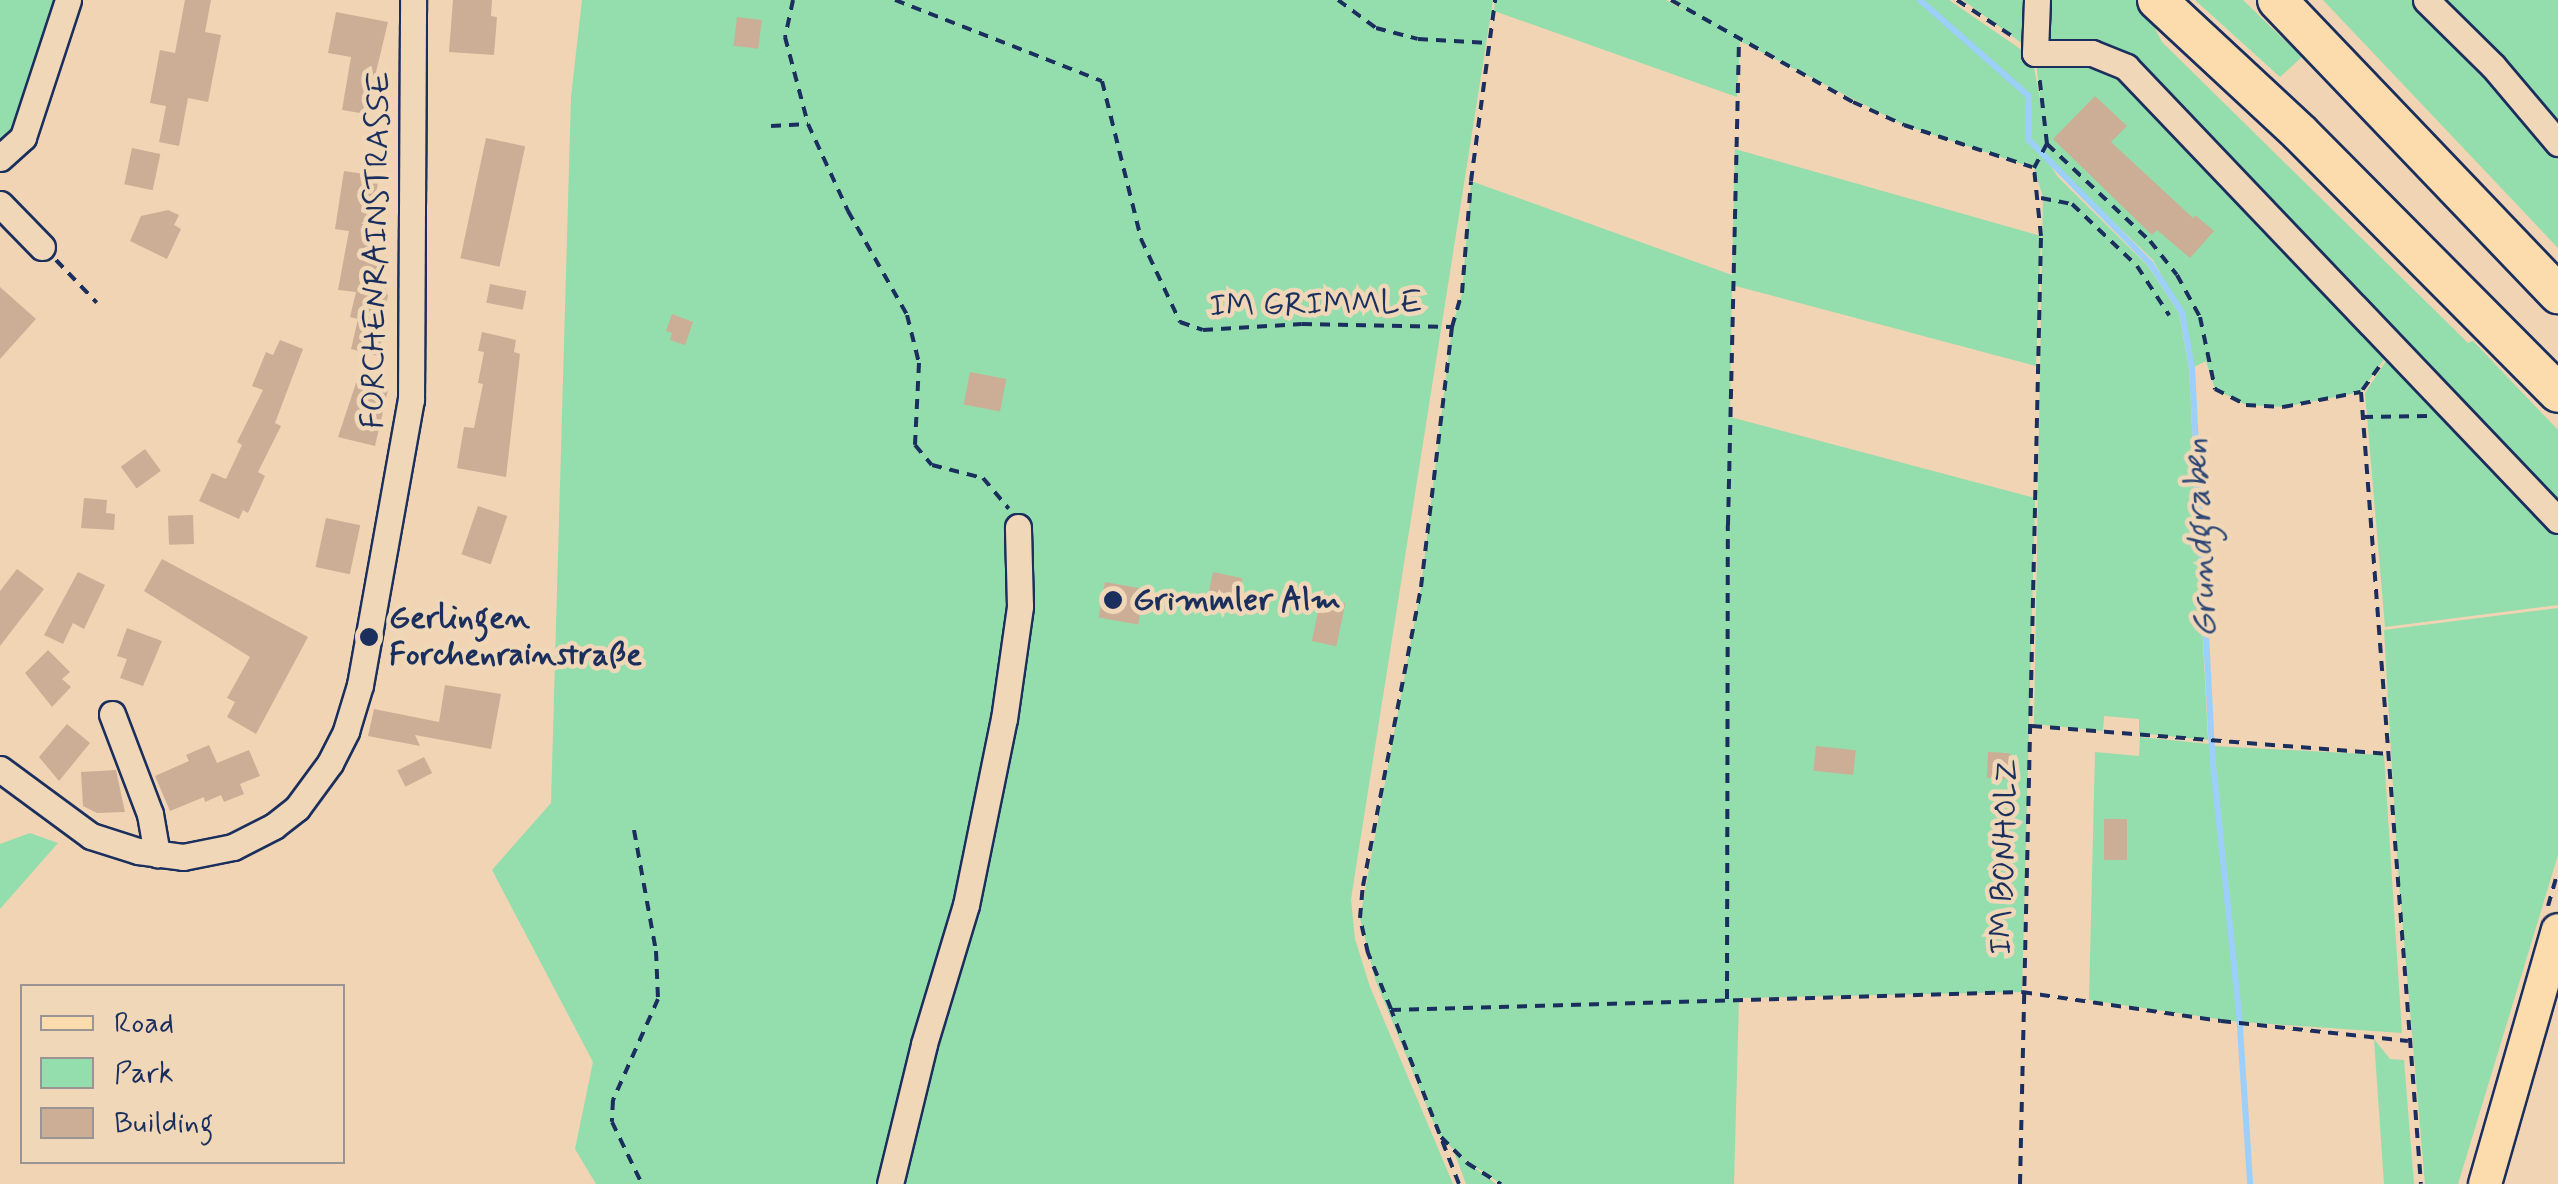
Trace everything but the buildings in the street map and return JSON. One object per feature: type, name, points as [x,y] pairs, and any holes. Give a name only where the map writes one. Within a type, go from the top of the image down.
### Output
[{"type":"highway","points":[[2157,0],[2300,133],[2558,393]]},
{"type":"highway","points":[[2277,0],[2558,294]]},
{"type":"main road","points":[[2484,1184],[2558,930]]},
{"type":"street","points":[[3,156],[23,138],[68,0]]},
{"type":"street","name":"FORCHENRAINSTRASSE","points":[[0,769],[91,836],[157,854],[211,853],[274,826],[316,785],[346,731],[366,653],[411,400],[413,0]]},
{"type":"street","points":[[2037,0],[2035,53],[2092,53],[2126,67],[2558,520]]},
{"type":"street","points":[[2426,0],[2493,66],[2558,143]]},
{"type":"street","points":[[0,204],[42,247]]},
{"type":"street","points":[[890,1184],[924,1044],[966,905],[1004,719],[1020,606],[1018,527]]},
{"type":"street","points":[[112,714],[150,814],[157,854]]},
{"type":"path","points":[[792,0],[785,37],[808,124],[848,211],[907,315],[918,363],[914,445],[932,465],[983,478],[1003,500],[1018,527]]},
{"type":"path","name":"IM GRIMMLE","points":[[894,0],[1102,82],[1142,239],[1180,322],[1203,330],[1302,324],[1452,327]]},
{"type":"path","points":[[1338,0],[1376,28],[1418,39],[1489,43]]},
{"type":"path","points":[[1459,1184],[1368,952],[1360,918],[1420,587],[1452,327],[1462,293],[1495,0]]},
{"type":"path","points":[[1670,0],[1904,125],[2034,168]]},
{"type":"path","points":[[1726,999],[1728,526],[1739,40]]},
{"type":"path","points":[[771,126],[808,124]]},
{"type":"path","points":[[2032,726],[2040,198],[2034,168],[2047,144],[2150,241],[2177,275],[2200,317],[2215,389],[2246,405],[2283,407],[2361,392]]},
{"type":"path","points":[[2040,198],[2072,204],[2137,266],[2170,315]]},
{"type":"path","points":[[42,247],[97,302]]},
{"type":"path","points":[[2392,348],[2361,392],[2421,1184]]},
{"type":"path","points":[[2363,417],[2457,415]]},
{"type":"path","name":"IM BONHOLZ","points":[[2020,1184],[2022,992],[2032,726],[2196,742],[2386,754]]},
{"type":"path","points":[[634,830],[651,916],[658,999],[613,1100],[612,1122],[642,1184]]},
{"type":"path","points":[[1392,1010],[2022,992],[2221,1021],[2408,1041]]},
{"type":"path","points":[[1438,1134],[1467,1163],[1501,1184]]},
{"type":"green space","points":[[0,0],[68,0],[29,122],[0,158]]},
{"type":"green space","points":[[582,0],[1493,0],[1351,899],[1355,939],[1370,987],[1453,1184],[596,1184],[575,1149],[593,1062],[492,870],[551,803],[571,97]]},
{"type":"green space","points":[[1495,0],[1666,0],[1687,12],[1670,0],[1949,0],[2032,57],[2041,104],[2035,53],[1963,0],[2157,0],[2150,19],[2162,42],[2468,343],[2473,341],[2558,430],[2558,517],[2392,348],[2361,392],[2283,407],[2246,405],[2215,389],[2206,361],[2192,368],[2182,312],[2153,260],[2042,153],[2058,177],[2148,266],[2179,313],[2189,369],[2208,740],[2139,733],[2139,719],[2104,716],[2103,731],[2034,724],[2043,197],[2034,168],[1904,125],[1740,41],[1737,97],[1494,11]]},
{"type":"green space","points":[[2195,0],[2243,0],[2302,57],[2280,77]]},
{"type":"green space","points":[[2323,0],[2432,0],[2558,143],[2558,248]]},
{"type":"green space","points":[[2439,0],[2558,0],[2558,136]]},
{"type":"green space","points":[[1735,149],[2041,236],[2036,366],[1732,285],[1730,417],[2035,498],[2022,992],[1739,998],[1734,1184],[1501,1184],[1461,1157],[1496,1184],[1466,1184],[1453,1149],[1438,1134],[1375,979],[1360,918],[1421,587],[1452,327],[1462,293],[1471,181],[1732,275]]},
{"type":"green space","points":[[2392,352],[2558,520],[2558,605],[2385,627],[2365,393]]},
{"type":"green space","points":[[2558,608],[2558,855],[2458,1184],[2425,1184],[2398,871],[2384,630]]},
{"type":"green space","points":[[2140,737],[2210,744],[2239,1022],[2089,1000],[2095,752],[2139,756]]},
{"type":"green space","points":[[2214,746],[2384,755],[2402,1033],[2242,1022]]},
{"type":"green space","points":[[30,833],[58,843],[0,909],[0,844]]},
{"type":"green space","points":[[2374,1039],[2390,1059],[2404,1060],[2414,1184],[2384,1184]]},
{"type":"waterway","name":"Grundgraben","points":[[1920,0],[2029,96],[2029,140],[2150,263],[2182,312],[2192,368],[2212,755],[2239,1012],[2250,1184]]},
{"type":"place","name":"Grimmler Alm","points":[[1113,600]]},
{"type":"place","name":"Gerlingen Forchenrainstraße","points":[[369,637]]}]
